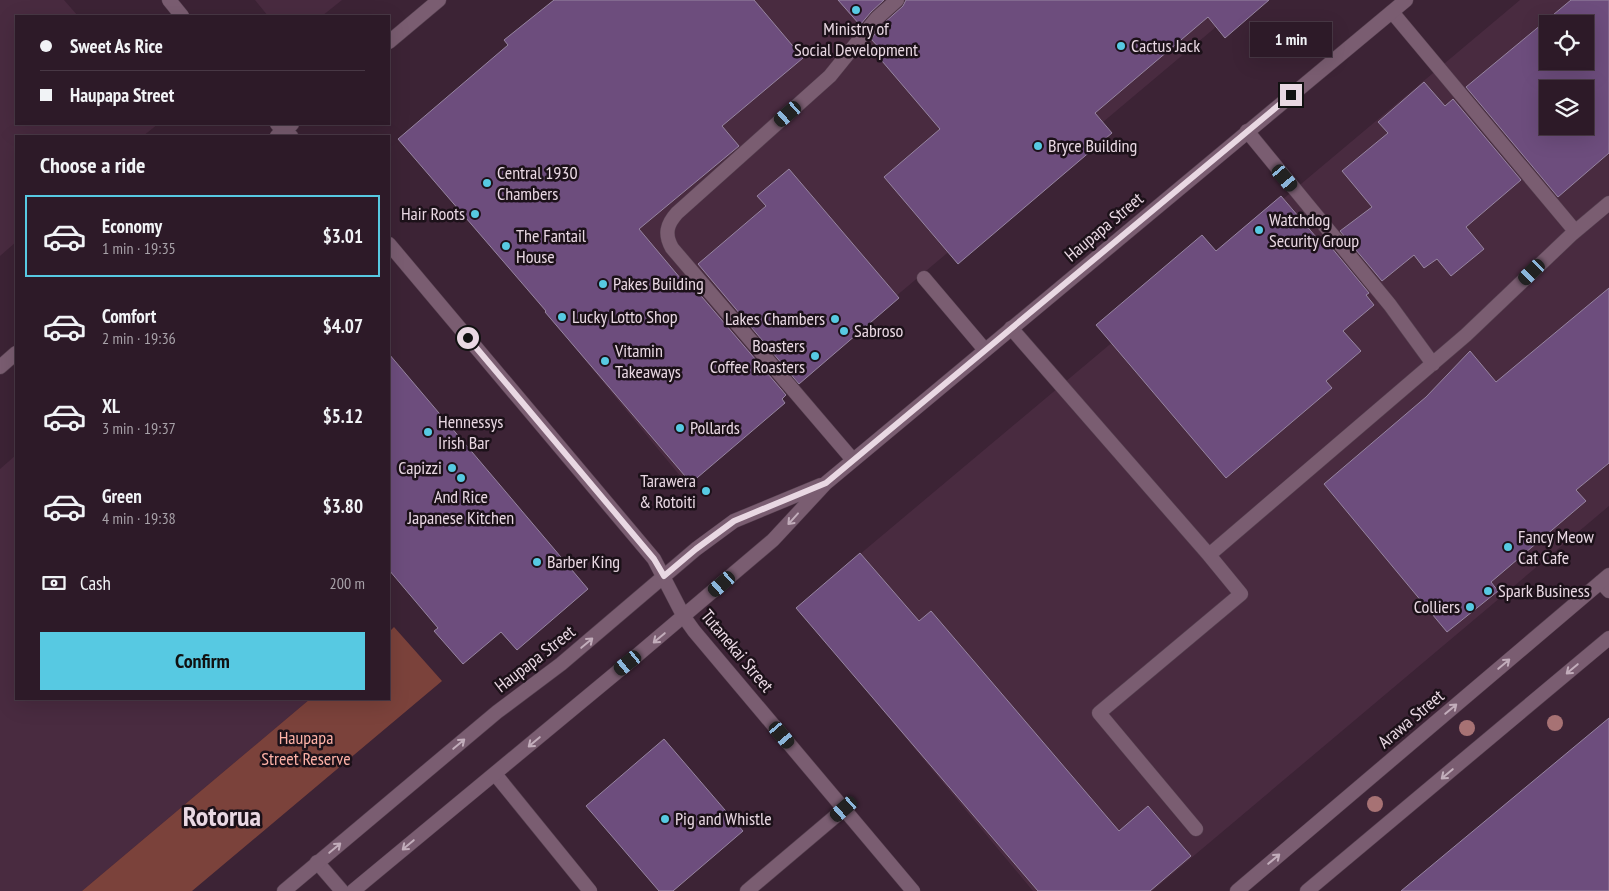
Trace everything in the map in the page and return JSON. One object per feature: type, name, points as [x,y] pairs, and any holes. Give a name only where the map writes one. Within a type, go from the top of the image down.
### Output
[{"type":"street","points":[[169,0],[181,15]]},
{"type":"street","points":[[390,41],[439,0]]},
{"type":"street","points":[[853,460],[672,248],[667,232],[669,221],[830,76],[877,18],[897,0]]},
{"type":"street","name":"Haupapa Street","points":[[354,891],[684,617],[773,540],[826,483],[853,460],[1406,0]]},
{"type":"street","points":[[1392,12],[1575,232]]},
{"type":"street","points":[[1248,131],[1390,305],[1433,364]]},
{"type":"street","points":[[1209,555],[1466,335],[1575,232],[1609,203]]},
{"type":"street","name":"Tutanekai Street","points":[[390,245],[654,559],[684,617],[913,891]]},
{"type":"street","points":[[924,278],[985,350]]},
{"type":"street","points":[[1011,328],[1123,466],[1209,555],[1241,594],[1098,713],[1196,829]]},
{"type":"street","points":[[0,367],[15,355]]},
{"type":"street","name":"Haupapa Street","points":[[284,891],[497,712],[561,664],[696,549],[734,521],[826,483]]},
{"type":"street","name":"Arawa Street","points":[[1237,891],[1606,583]]},
{"type":"street","points":[[1308,891],[1609,638]]},
{"type":"street","points":[[495,774],[590,891]]},
{"type":"street","points":[[747,891],[844,809]]},
{"type":"street","points":[[318,862],[342,891]]},
{"type":"shaded area","points":[[0,0],[64,0],[77,15],[15,15],[15,125],[157,125],[144,135],[15,135],[15,243],[0,256]]},
{"type":"shaded area","points":[[255,0],[342,0],[323,15],[267,15]]},
{"type":"shaded area","points":[[566,0],[1248,0],[681,477],[413,151]]},
{"type":"shaded area","points":[[1520,0],[1609,0],[1609,506],[1152,891],[1033,891],[797,607]]},
{"type":"shaded area","points":[[15,456],[15,700],[309,700],[82,891],[0,891],[0,469]]},
{"type":"green space","name":"Haupapa Street Reserve","points":[[394,627],[442,681],[192,891],[82,891],[309,700],[390,700],[390,631]]},
{"type":"building","points":[[554,0],[754,0],[803,58],[722,126],[739,146],[639,229],[681,279],[684,276],[786,395],[782,399],[785,403],[691,483],[398,139],[508,45],[504,40]]},
{"type":"building","name":"Ministry of Social Development","points":[[838,0],[884,0],[860,25]]},
{"type":"building","points":[[906,0],[1269,0],[1225,38],[1208,17],[1095,113],[1112,133],[958,264],[884,177],[940,129],[876,54],[881,50],[871,39],[883,24],[903,6]]},
{"type":"building","points":[[1571,0],[1609,0],[1609,153],[1558,197],[1466,87],[1539,27],[1539,70],[1594,70],[1594,15],[1553,15]]},
{"type":"building","points":[[1424,82],[1445,106],[1453,99],[1521,180],[1466,227],[1484,249],[1451,276],[1437,259],[1424,268],[1414,255],[1382,281],[1340,231],[1372,207],[1342,171],[1388,133],[1378,122]]},
{"type":"building","points":[[789,169],[899,298],[799,384],[698,264],[766,206],[757,196]]},
{"type":"building","points":[[1281,196],[1322,244],[1326,241],[1369,293],[1366,295],[1374,305],[1343,331],[1361,351],[1326,381],[1332,388],[1226,478],[1096,325],[1202,235],[1216,251]]},
{"type":"building","points":[[1609,288],[1609,463],[1576,490],[1586,501],[1491,582],[1498,591],[1447,632],[1324,484],[1426,397],[1470,351],[1496,382]]},
{"type":"building","points":[[390,355],[588,589],[517,650],[501,632],[463,664],[434,631],[438,628],[390,571]]},
{"type":"building","points":[[860,553],[919,621],[931,611],[1119,831],[1148,806],[1191,856],[1150,891],[1038,891],[796,608]]},
{"type":"building","points":[[1609,718],[1609,891],[1401,891]]},
{"type":"building","name":"Pig and Whistle","points":[[664,739],[743,831],[673,891],[659,891],[586,806]]},
{"type":"place","name":"Ministry of Social Development","points":[[856,10]]},
{"type":"place","name":"Cactus Jack","points":[[1121,46]]},
{"type":"place","name":"Bryce Building","points":[[1038,146]]},
{"type":"place","name":"Central 1930 Chambers","points":[[487,183]]},
{"type":"place","name":"Hair Roots","points":[[475,214]]},
{"type":"place","name":"Watchdog Security Group","points":[[1259,230]]},
{"type":"place","name":"The Fantail House","points":[[506,246]]},
{"type":"place","name":"Pakes Building","points":[[603,284]]},
{"type":"place","name":"Lucky Lotto Shop","points":[[562,317]]},
{"type":"place","name":"Lakes Chambers","points":[[835,319]]},
{"type":"place","name":"Sabroso","points":[[844,331]]},
{"type":"place","name":"Boasters Coffee Roasters","points":[[815,356]]},
{"type":"place","name":"Vitamin Takeaways","points":[[605,361]]},
{"type":"place","name":"Pollards","points":[[680,428]]},
{"type":"place","name":"Hennessys Irish Bar","points":[[428,432]]},
{"type":"place","name":"Capizzi","points":[[452,468]]},
{"type":"place","name":"And Rice Japanese Kitchen","points":[[461,478]]},
{"type":"place","name":"Tarawera & Rotoiti","points":[[706,491]]},
{"type":"place","name":"Fancy Meow Cat Cafe","points":[[1508,547]]},
{"type":"place","name":"Barber King","points":[[537,562]]},
{"type":"place","name":"Spark Business","points":[[1488,591]]},
{"type":"place","name":"Colliers","points":[[1470,607]]},
{"type":"place","name":"Pig and Whistle","points":[[665,819]]},
{"type":"district","name":"Rotorua","points":[[222,816]]},
{"type":"route","points":[[468,338],[654,559],[664,576],[734,521],[826,483],[1291,95]]}]
